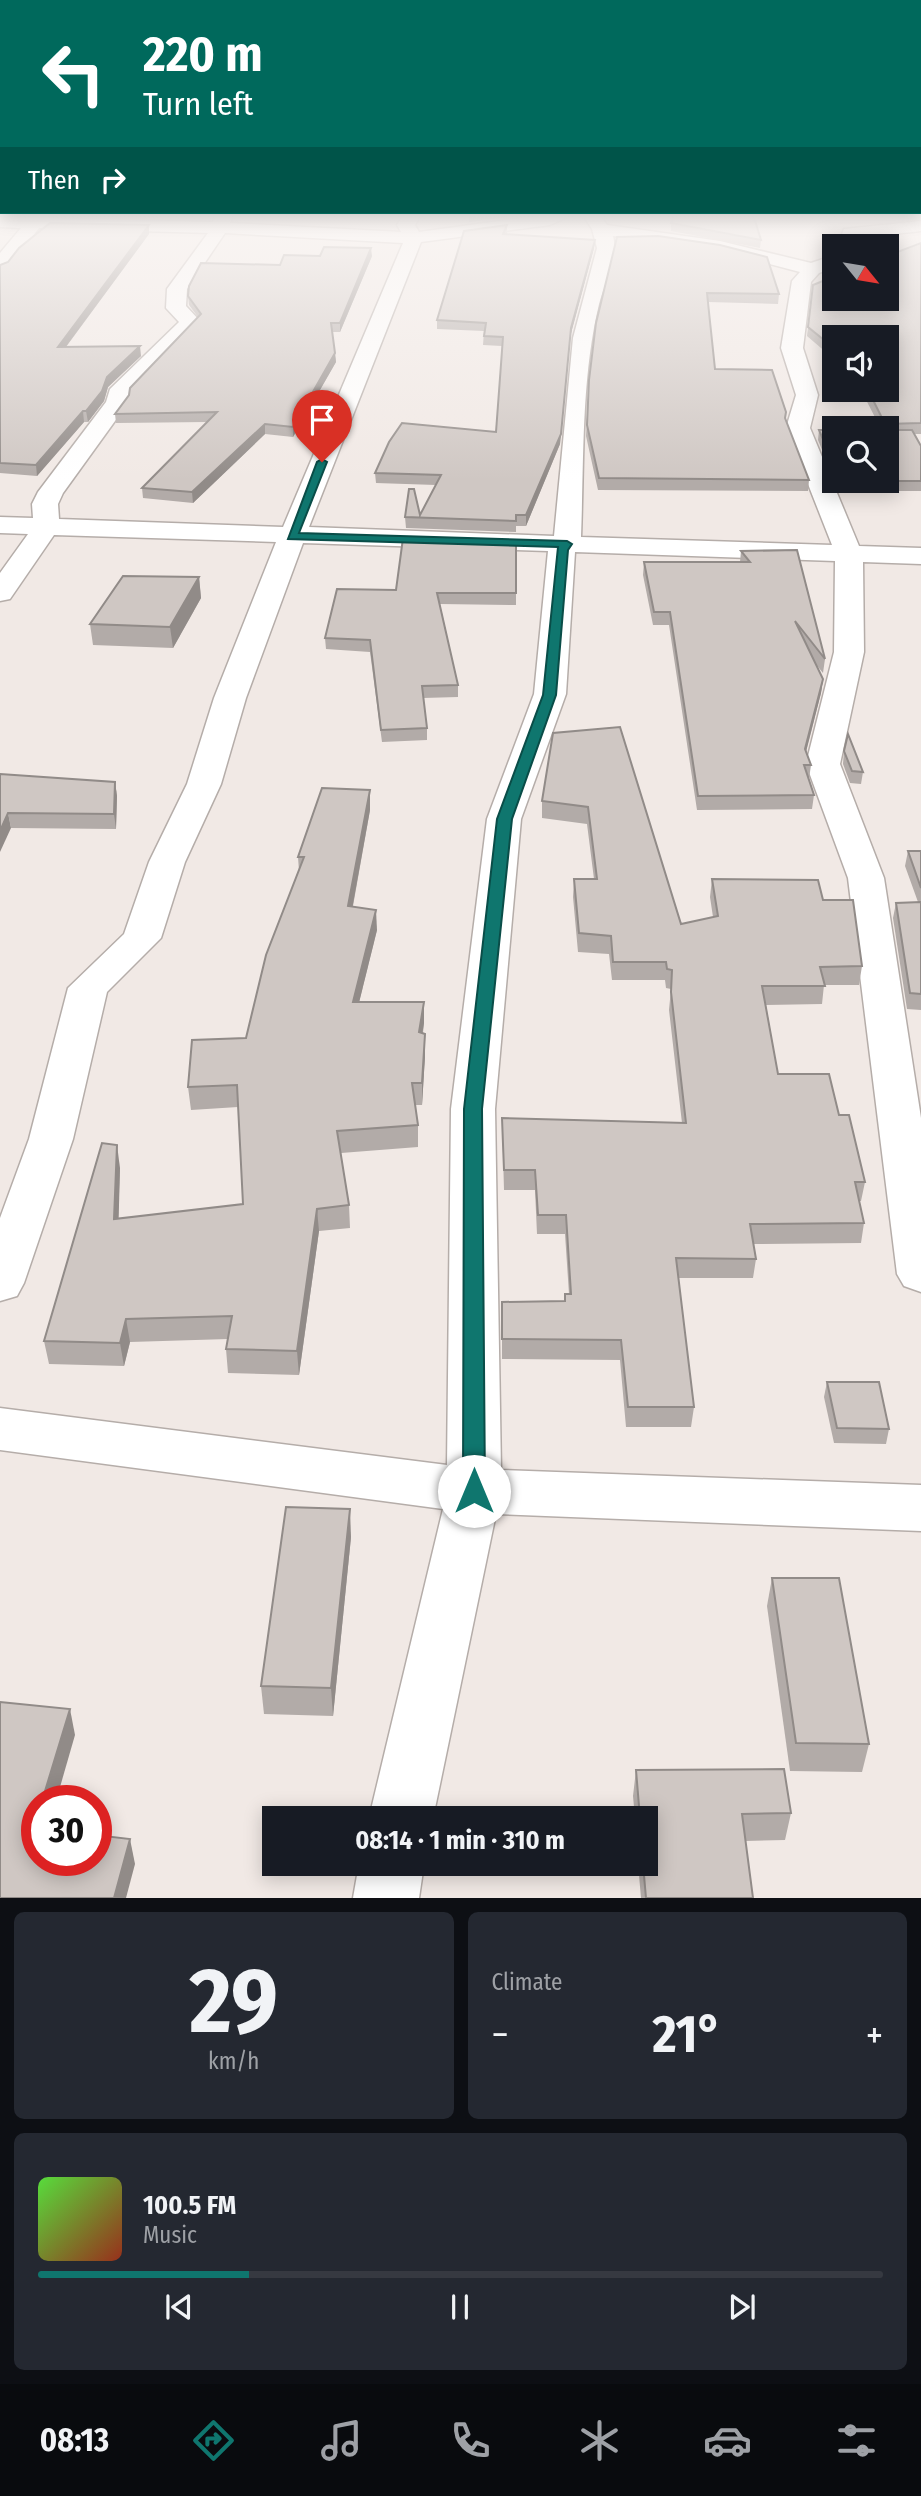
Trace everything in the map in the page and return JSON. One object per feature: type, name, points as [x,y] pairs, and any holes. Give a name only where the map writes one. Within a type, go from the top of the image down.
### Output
[{"type":"street","points":[[0,593],[46,527],[46,504],[51,492],[117,403],[118,394],[190,321],[176,308],[176,303]]},
{"type":"street","points":[[0,1283],[51,1139],[88,988],[142,938],[167,862],[204,784],[230,698],[292,536],[388,303]]},
{"type":"street","points":[[404,1806],[474,1491],[473,1109],[504,819],[550,695],[562,550],[567,544],[579,358],[590,303]]},
{"type":"street","points":[[799,303],[792,348],[807,395],[798,428],[849,553],[849,652],[823,764],[866,878],[921,1274]]},
{"type":"street","points":[[0,525],[921,556]]},
{"type":"street","points":[[0,1429],[474,1491],[921,1508]]},
{"type":"street","points":[[386,1898],[390,1876]]},
{"type":"building","points":[[0,303],[91,303],[58,347],[140,346],[107,377],[102,391],[86,411],[83,411],[36,465],[0,463]]},
{"type":"building","points":[[193,303],[348,303],[340,323],[331,323],[335,353],[293,427],[265,424],[192,492],[142,488],[217,412],[115,414],[129,395],[130,388],[201,314]]},
{"type":"building","points":[[442,303],[578,303],[571,328],[561,434],[526,515],[516,515],[516,521],[405,517],[409,489],[414,489],[420,515],[441,475],[375,473],[389,442],[402,423],[496,432],[503,337],[484,336],[486,323],[437,320]]},
{"type":"building","points":[[601,303],[708,303],[715,369],[772,370],[786,412],[785,418],[809,480],[599,478],[587,425],[596,323]]},
{"type":"building","points":[[811,303],[822,303],[822,312],[900,312],[900,303],[921,303],[921,423],[899,424],[899,416],[881,416],[874,402],[899,402],[899,325],[822,325],[822,338],[808,327]]},
{"type":"building","points":[[899,430],[912,430],[921,446],[921,481],[899,481]]},
{"type":"building","points":[[403,538],[516,542],[516,593],[437,593],[458,685],[422,686],[427,728],[381,730],[370,640],[325,638],[337,589],[396,590]]},
{"type":"building","points":[[797,550],[825,659],[795,621],[823,679],[805,749],[811,765],[804,765],[814,795],[698,796],[670,612],[654,612],[644,562],[750,562],[741,551]]},
{"type":"building","points":[[123,576],[199,577],[170,627],[90,624]]},
{"type":"building","points":[[620,727],[681,924],[718,916],[712,879],[818,880],[823,900],[853,900],[862,966],[820,967],[825,986],[762,986],[778,1074],[829,1074],[839,1115],[849,1115],[865,1182],[855,1182],[864,1223],[750,1224],[756,1259],[676,1258],[694,1407],[628,1407],[621,1340],[502,1339],[502,1302],[565,1301],[565,1294],[571,1294],[566,1215],[538,1215],[535,1170],[504,1170],[502,1118],[686,1123],[671,992],[672,970],[667,969],[666,962],[613,962],[611,936],[579,933],[574,879],[597,879],[588,807],[542,801],[553,733]]},
{"type":"building","points":[[848,734],[863,772],[852,771],[844,751]]},
{"type":"building","points":[[0,774],[115,782],[114,814],[8,813],[0,831]]},
{"type":"building","points":[[322,788],[370,790],[348,906],[376,910],[353,1002],[424,1002],[419,1032],[425,1034],[422,1083],[412,1083],[418,1125],[337,1131],[349,1205],[317,1209],[297,1351],[226,1349],[232,1316],[126,1319],[120,1343],[44,1341],[102,1143],[117,1145],[114,1219],[243,1204],[237,1085],[188,1087],[192,1040],[246,1038],[266,955],[304,857],[298,857]]},
{"type":"building","points":[[908,851],[921,851],[921,888]]},
{"type":"building","points":[[921,902],[921,994],[910,993],[896,903]]},
{"type":"building","points":[[827,1382],[879,1382],[889,1429],[837,1428]]},
{"type":"building","points":[[286,1507],[350,1509],[331,1688],[261,1686]]},
{"type":"building","points":[[772,1578],[839,1578],[869,1744],[796,1743]]},
{"type":"building","points":[[0,1702],[70,1709],[47,1785],[21,1785],[21,1876],[112,1876],[112,1837],[130,1839],[114,1898],[0,1898]]},
{"type":"building","points":[[784,1769],[791,1813],[742,1814],[753,1898],[646,1898],[644,1876],[658,1876],[658,1806],[639,1806],[636,1770]]},
{"type":"route","points":[[322,462],[292,536],[567,544],[562,550],[550,695],[504,819],[473,1109],[474,1491]]}]
